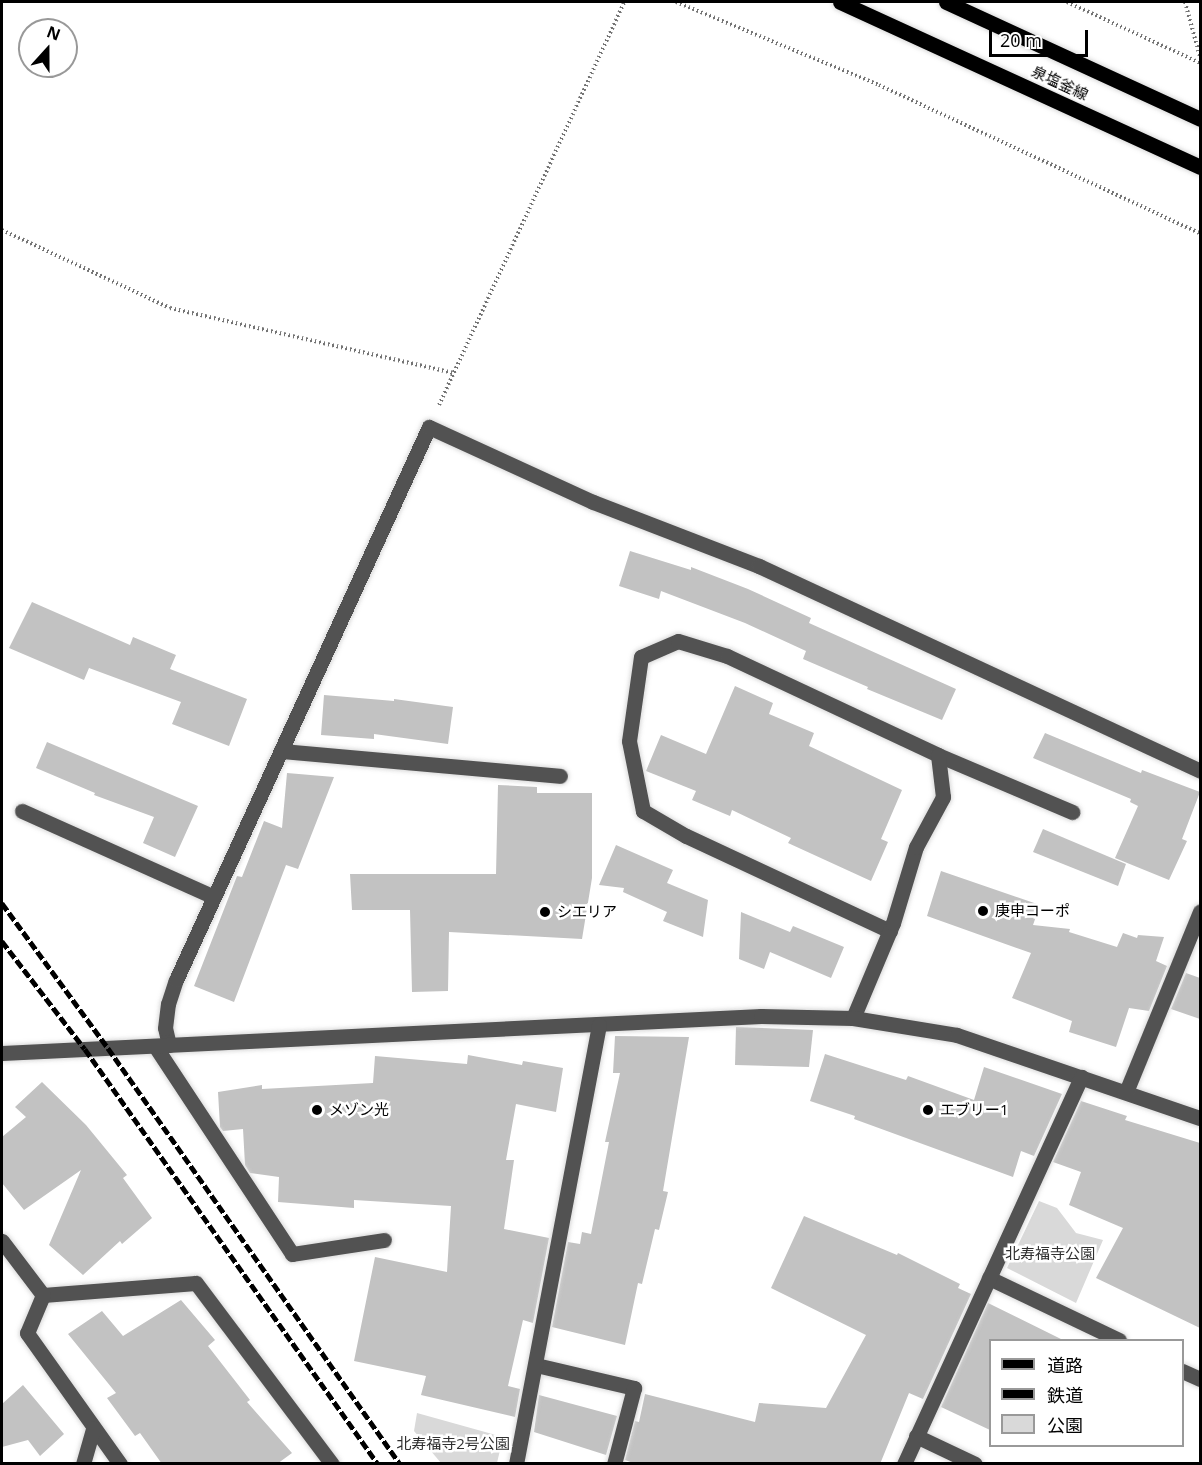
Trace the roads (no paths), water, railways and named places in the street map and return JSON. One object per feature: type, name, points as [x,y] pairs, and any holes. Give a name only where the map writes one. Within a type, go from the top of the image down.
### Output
[{"type":"main road","name":"泉塩釜線","points":[[840,2],[1200,167]]},
{"type":"main road","name":"泉塩釜線","points":[[946,2],[1200,119]]},
{"type":"street","points":[[384,1240],[291,1254],[162,1045],[168,1004],[176,980],[429,427],[593,502],[759,566],[1200,771]]},
{"type":"street","points":[[890,931],[686,836],[643,811],[629,741],[641,657],[678,641],[727,656],[938,755],[1072,813]]},
{"type":"street","points":[[281,751],[560,776]]},
{"type":"street","points":[[853,1018],[890,931],[916,847],[943,797],[938,755]]},
{"type":"street","points":[[22,811],[214,897]]},
{"type":"street","points":[[1126,1092],[1200,912]]},
{"type":"street","points":[[2,1053],[761,1016],[853,1018],[957,1035],[1200,1118]]},
{"type":"street","points":[[516,1464],[599,1024]]},
{"type":"street","points":[[904,1464],[1081,1077]]},
{"type":"street","points":[[2,1241],[43,1295]]},
{"type":"street","points":[[989,1278],[1115,1339]]},
{"type":"street","points":[[43,1295],[196,1283],[332,1464]]},
{"type":"street","points":[[43,1295],[27,1333],[120,1464]]},
{"type":"street","points":[[536,1365],[634,1388],[614,1464]]},
{"type":"street","points":[[1184,1372],[1200,1379]]},
{"type":"street","points":[[83,1464],[93,1428]]},
{"type":"street","points":[[916,1437],[975,1464]]},
{"type":"railway","points":[[2,903],[108,1048],[400,1464]]},
{"type":"railway","points":[[2,941],[85,1049],[378,1464]]},
{"type":"place","name":"庚申コーポ","points":[[983,911]]},
{"type":"place","name":"シエリア","points":[[545,912]]},
{"type":"place","name":"メゾン光","points":[[317,1110]]},
{"type":"place","name":"エブリー1","points":[[928,1110]]},
{"type":"park label","name":"北寿福寺公園","points":[[1050,1254]]},
{"type":"park label","name":"北寿福寺2号公園","points":[[453,1444]]}]
